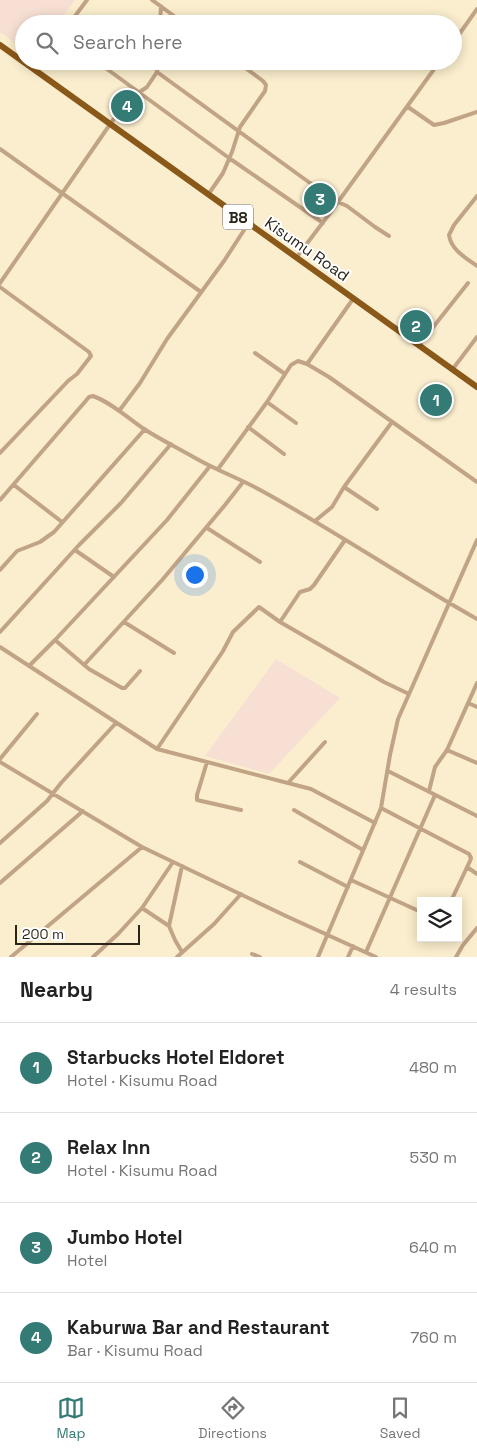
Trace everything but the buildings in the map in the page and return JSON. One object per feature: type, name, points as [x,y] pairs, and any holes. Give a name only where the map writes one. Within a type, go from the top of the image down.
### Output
[{"type":"highway","name":"Kisumu Road","points":[[0,45],[15,56]]},
{"type":"highway","name":"Kisumu Road","points":[[35,70],[477,388]]},
{"type":"street","points":[[76,15],[87,0]]},
{"type":"street","points":[[152,0],[173,15]]},
{"type":"street","points":[[160,15],[161,6]]},
{"type":"street","points":[[462,30],[477,9]]},
{"type":"street","points":[[108,70],[323,223]]},
{"type":"street","points":[[208,195],[220,178],[230,158],[238,131],[266,88],[263,81],[248,70]]},
{"type":"street","points":[[296,258],[434,70]]},
{"type":"street","points":[[0,283],[124,105],[138,92],[147,87],[157,72],[338,202],[347,206],[389,236]]},
{"type":"street","points":[[408,107],[432,124],[437,125],[477,112]]},
{"type":"street","points":[[0,149],[201,292]]},
{"type":"street","points":[[477,196],[454,225],[449,235],[455,249],[477,266]]},
{"type":"street","points":[[119,411],[248,224]]},
{"type":"street","points":[[419,345],[468,283]]},
{"type":"street","points":[[0,287],[89,352],[91,356],[77,374],[68,381],[0,453]]},
{"type":"street","points":[[307,364],[353,299]]},
{"type":"street","points":[[452,370],[477,337]]},
{"type":"street","points":[[255,353],[285,374]]},
{"type":"street","points":[[218,469],[267,402],[291,365],[298,361],[329,377],[477,482]]},
{"type":"street","points":[[0,500],[89,397],[95,397],[145,429],[210,466],[261,490],[315,521],[423,589],[477,619]]},
{"type":"street","points":[[267,402],[296,424]]},
{"type":"street","points":[[315,521],[332,507],[392,422]]},
{"type":"street","points":[[248,427],[284,454]]},
{"type":"street","points":[[0,570],[17,551],[40,542],[62,522],[145,429]]},
{"type":"street","points":[[0,632],[121,503],[171,444]]},
{"type":"street","points":[[29,666],[167,520],[210,466]]},
{"type":"street","points":[[84,665],[207,528],[243,482]]},
{"type":"street","points":[[14,485],[62,522]]},
{"type":"street","points":[[344,488],[377,509]]},
{"type":"street","points":[[207,528],[260,562]]},
{"type":"street","points":[[280,622],[300,592],[310,589],[314,585],[345,540]]},
{"type":"street","points":[[318,957],[381,808],[396,725],[477,540]]},
{"type":"street","points":[[75,550],[114,577]]},
{"type":"street","points":[[158,749],[223,651],[230,637],[238,626],[259,607],[280,622],[384,682],[409,694]]},
{"type":"street","points":[[124,622],[174,652]]},
{"type":"street","points":[[55,640],[84,665],[122,688],[125,688],[140,672]]},
{"type":"street","points":[[0,647],[158,749],[311,788],[375,823]]},
{"type":"street","points":[[429,791],[434,767],[448,750],[477,683]]},
{"type":"street","points":[[468,703],[477,707]]},
{"type":"street","points":[[37,714],[0,761],[142,847],[376,957]]},
{"type":"street","points":[[0,843],[42,806],[64,779],[116,723]]},
{"type":"street","points":[[288,782],[325,742]]},
{"type":"street","points":[[448,750],[477,763]]},
{"type":"street","points":[[207,762],[197,800],[241,810]]},
{"type":"street","points":[[388,771],[477,816]]},
{"type":"street","points":[[366,952],[435,795]]},
{"type":"street","points":[[381,808],[469,854],[471,858],[468,867],[454,897]]},
{"type":"street","points":[[294,810],[363,850]]},
{"type":"street","points":[[0,883],[83,811]]},
{"type":"street","points":[[11,957],[142,847]]},
{"type":"street","points":[[93,957],[142,908],[173,862]]},
{"type":"street","points":[[300,862],[348,886]]},
{"type":"street","points":[[169,926],[182,866]]},
{"type":"street","points":[[468,867],[477,874]]},
{"type":"street","points":[[351,880],[417,910]]},
{"type":"street","points":[[177,957],[214,924],[241,894]]},
{"type":"street","points":[[142,908],[169,926],[182,952]]},
{"type":"street","points":[[456,957],[477,928]]},
{"type":"street","points":[[348,957],[353,946]]},
{"type":"street","points":[[252,954],[260,957]]},
{"type":"shaded area","points":[[0,0],[75,0],[64,15],[15,15],[15,43],[0,32]]},
{"type":"shaded area","points":[[276,659],[340,698],[269,774],[205,756]]},
{"type":"place","name":"Kaburwa Bar and Restaurant","points":[[127,106]]},
{"type":"place","name":"Jumbo Hotel","points":[[320,199]]},
{"type":"place","name":"Relax Inn","points":[[416,326]]},
{"type":"place","name":"Starbucks Hotel Eldoret","points":[[436,400]]}]
